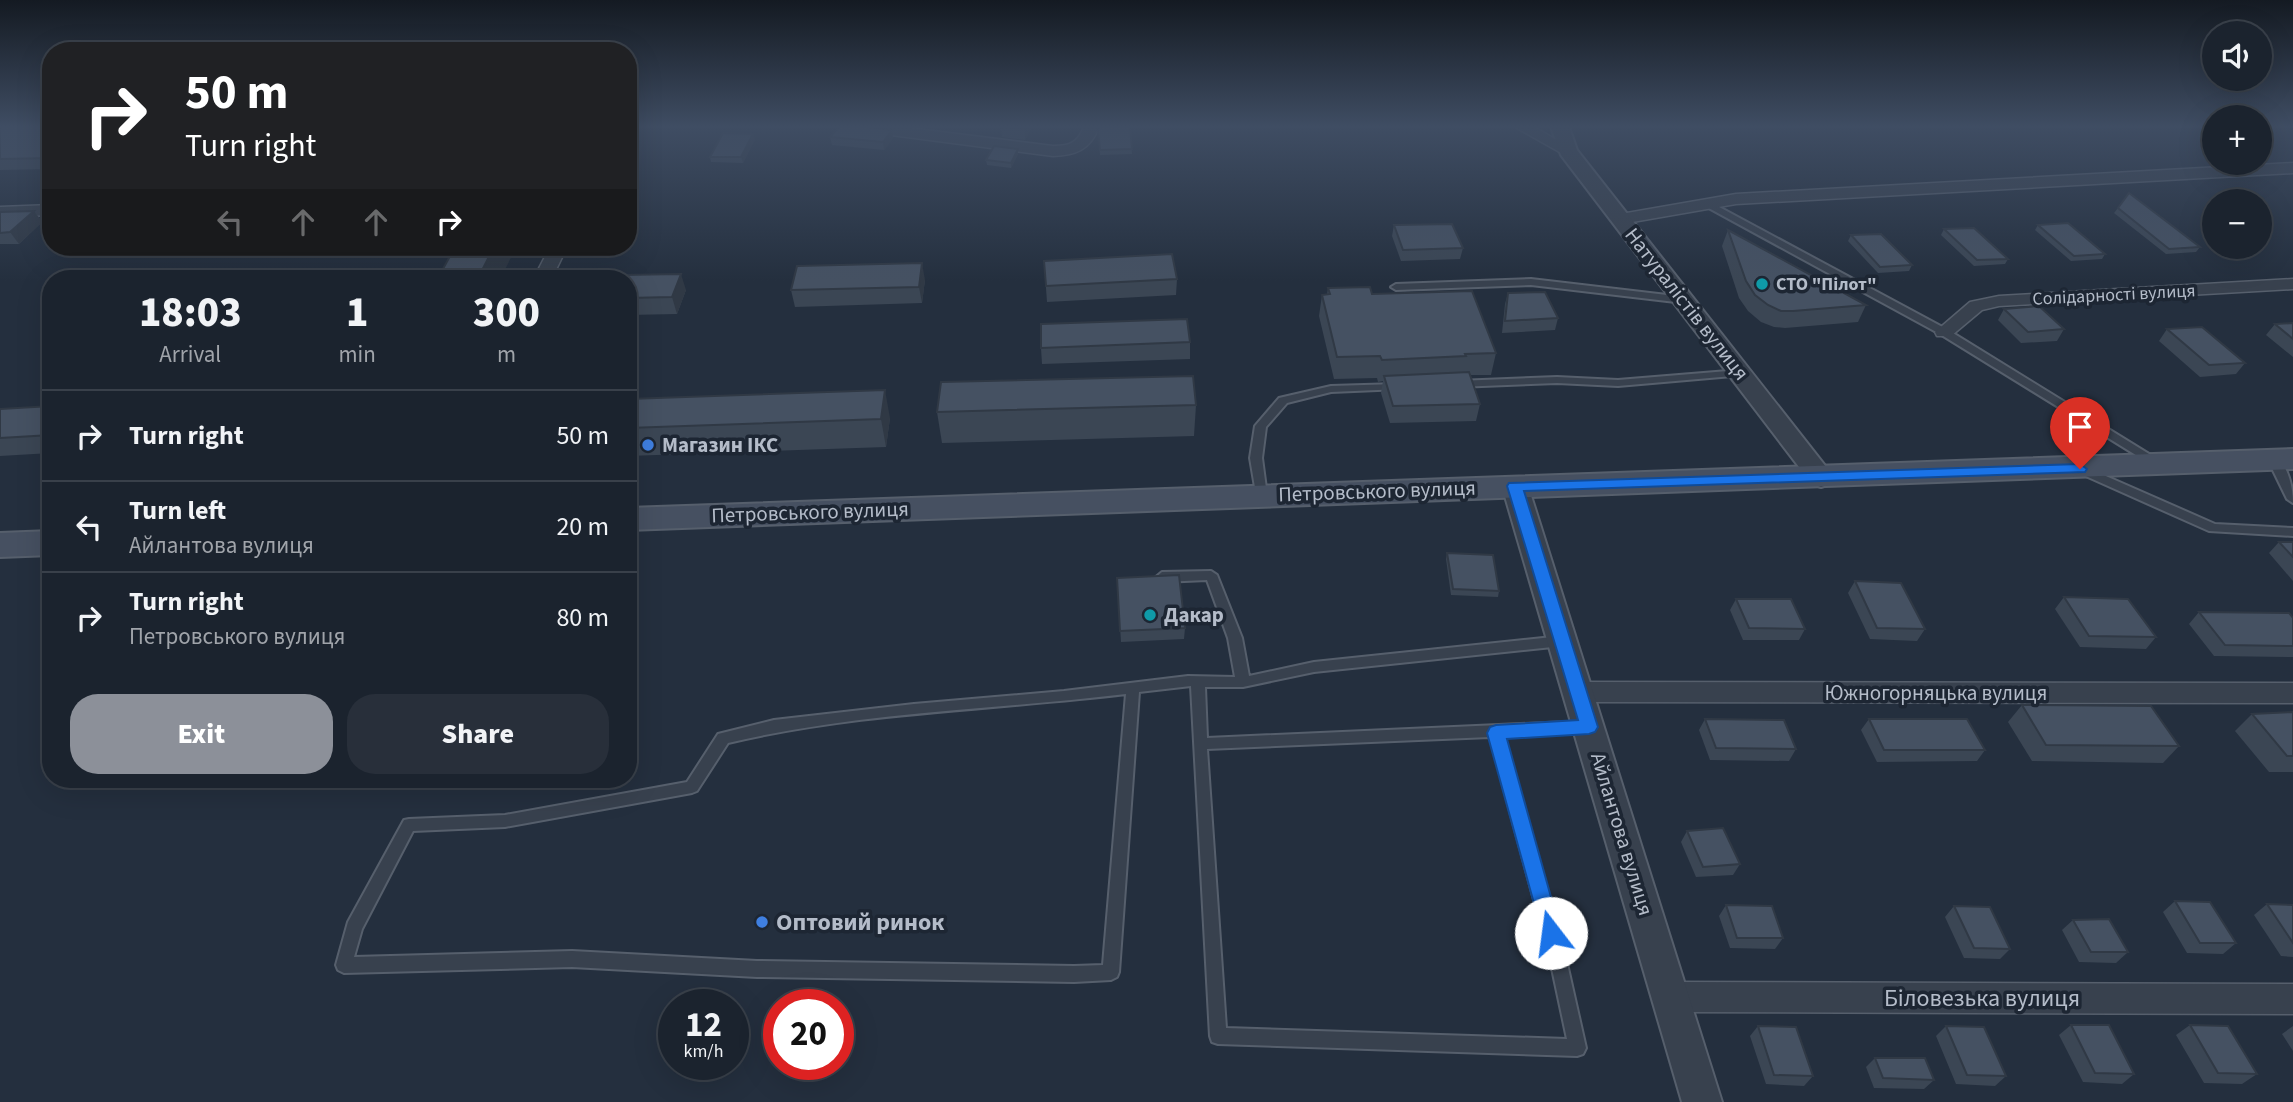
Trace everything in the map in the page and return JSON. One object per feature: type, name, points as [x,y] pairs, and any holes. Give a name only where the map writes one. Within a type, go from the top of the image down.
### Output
[{"type":"main road","name":"Петровського вулиця","points":[[637,519],[2283,460]]},
{"type":"main road","points":[[0,545],[42,543]]},
{"type":"street","name":"Натуралістів вулиця","points":[[1589,178],[1821,478]]},
{"type":"street","points":[[1621,219],[1736,199],[2106,178]]},
{"type":"street","points":[[0,212],[42,210]]},
{"type":"street","name":"Солідарності вулиця","points":[[1944,332],[1976,306],[1999,302],[2293,284]]},
{"type":"street","name":"Айлантова вулиця","points":[[1514,486],[1702,1102]]},
{"type":"street","name":"Южногорняцька вулиця","points":[[1578,692],[2293,694]]},
{"type":"street","name":"Біловезька вулиця","points":[[1672,997],[2293,999]]},
{"type":"lane","points":[[1708,204],[1944,332],[2163,466]]},
{"type":"lane","points":[[1396,287],[1531,282],[1684,300]]},
{"type":"lane","points":[[1447,384],[1558,380],[1618,383],[1740,373]]},
{"type":"lane","points":[[1261,496],[1256,457],[1261,426],[1283,400],[1331,389],[1410,386]]},
{"type":"lane","points":[[2283,460],[2293,499]]},
{"type":"lane","points":[[2080,469],[2213,528],[2293,532]]},
{"type":"lane","points":[[1150,578],[1210,576],[1235,638],[1243,682]]},
{"type":"lane","points":[[1133,687],[1111,972],[1074,974],[757,969],[572,959],[344,965],[355,927],[409,825],[505,821],[692,787],[723,738],[774,726],[1133,687],[1198,681],[1243,682],[1314,667],[1563,641]]},
{"type":"lane","points":[[1198,681],[1218,1036],[1577,1048],[1558,959],[1496,733]]},
{"type":"lane","points":[[1200,744],[1589,727]]},
{"type":"building","points":[[2129,193],[2200,247],[2169,249],[2118,208]]},
{"type":"building","points":[[34,211],[10,232],[0,233],[0,212]]},
{"type":"building","points":[[2068,223],[2105,254],[2074,256],[2038,225]]},
{"type":"building","points":[[1452,224],[1463,248],[1403,250],[1394,225]]},
{"type":"building","points":[[1974,228],[2008,259],[1977,260],[1944,229]]},
{"type":"building","points":[[1728,230],[1866,305],[1781,311],[1768,305],[1755,295],[1746,281]]},
{"type":"building","points":[[1881,234],[1912,265],[1880,267],[1851,235]]},
{"type":"building","points":[[1172,254],[1177,279],[1046,286],[1044,261]]},
{"type":"building","points":[[450,256],[489,256],[482,270],[442,270]]},
{"type":"building","points":[[922,263],[919,287],[791,290],[797,266]]},
{"type":"building","points":[[681,274],[672,297],[637,298],[637,275]]},
{"type":"building","points":[[1370,287],[1372,294],[1472,291],[1496,353],[1382,360],[1380,356],[1337,357],[1322,295],[1330,294],[1328,288]]},
{"type":"building","points":[[1545,292],[1558,318],[1505,321],[1508,293]]},
{"type":"building","points":[[2039,306],[2064,329],[2028,332],[2004,309]]},
{"type":"building","points":[[1187,319],[1190,342],[1041,348],[1041,324]]},
{"type":"building","points":[[2293,323],[2293,339],[2275,324]]},
{"type":"building","points":[[2202,327],[2245,363],[2209,365],[2167,329]]},
{"type":"building","points":[[1469,372],[1480,404],[1393,406],[1384,376]]},
{"type":"building","points":[[1193,376],[1196,405],[937,412],[941,382]]},
{"type":"building","points":[[885,390],[881,419],[637,428],[637,399]]},
{"type":"building","points":[[42,407],[42,436],[0,438],[0,409]]},
{"type":"building","points":[[2279,542],[2293,542],[2293,557]]},
{"type":"building","points":[[1447,553],[1493,555],[1499,591],[1453,589]]},
{"type":"building","name":"Дакар","points":[[1179,575],[1185,628],[1120,631],[1117,578]]},
{"type":"building","points":[[1855,581],[1901,583],[1925,629],[1877,628]]},
{"type":"building","points":[[2064,597],[2128,599],[2156,637],[2089,636]]},
{"type":"building","points":[[1736,599],[1791,599],[1805,629],[1749,628]]},
{"type":"building","points":[[2199,612],[2289,613],[2293,618],[2293,646],[2225,645]]},
{"type":"building","points":[[2022,705],[2151,706],[2179,746],[2046,745]]},
{"type":"building","points":[[2293,712],[2293,756],[2287,756],[2252,714]]},
{"type":"building","points":[[1705,719],[1784,720],[1796,749],[1716,748]]},
{"type":"building","points":[[1869,719],[1967,719],[1985,750],[1884,750]]},
{"type":"building","points":[[1723,828],[1740,864],[1703,867],[1687,831]]},
{"type":"building","points":[[2175,901],[2210,902],[2236,943],[2200,943]]},
{"type":"building","points":[[2267,904],[2293,905],[2293,943]]},
{"type":"building","points":[[1726,905],[1772,906],[1783,938],[1737,938]]},
{"type":"building","points":[[1954,906],[1990,907],[2010,949],[1974,948]]},
{"type":"building","points":[[2109,919],[2128,952],[2091,952],[2073,920]]},
{"type":"building","points":[[2071,1025],[2109,1025],[2134,1074],[2095,1073]]},
{"type":"building","points":[[2190,1025],[2228,1026],[2257,1074],[2218,1073]]},
{"type":"building","points":[[1758,1026],[1796,1027],[1813,1076],[1774,1075]]},
{"type":"building","points":[[1946,1026],[1984,1027],[2006,1076],[1967,1075]]},
{"type":"building","points":[[1875,1058],[1925,1058],[1934,1080],[1883,1078]]},
{"type":"place","name":"СТО \"Пілот\"","points":[[1762,284]]},
{"type":"place","name":"Магазин ІКС","points":[[648,445]]},
{"type":"place","name":"Дакар","points":[[1150,615]]},
{"type":"place","name":"Оптовий ринок","points":[[762,922]]},
{"type":"route","points":[[1551,933],[1496,733],[1589,727],[1514,486],[2080,469]]}]
